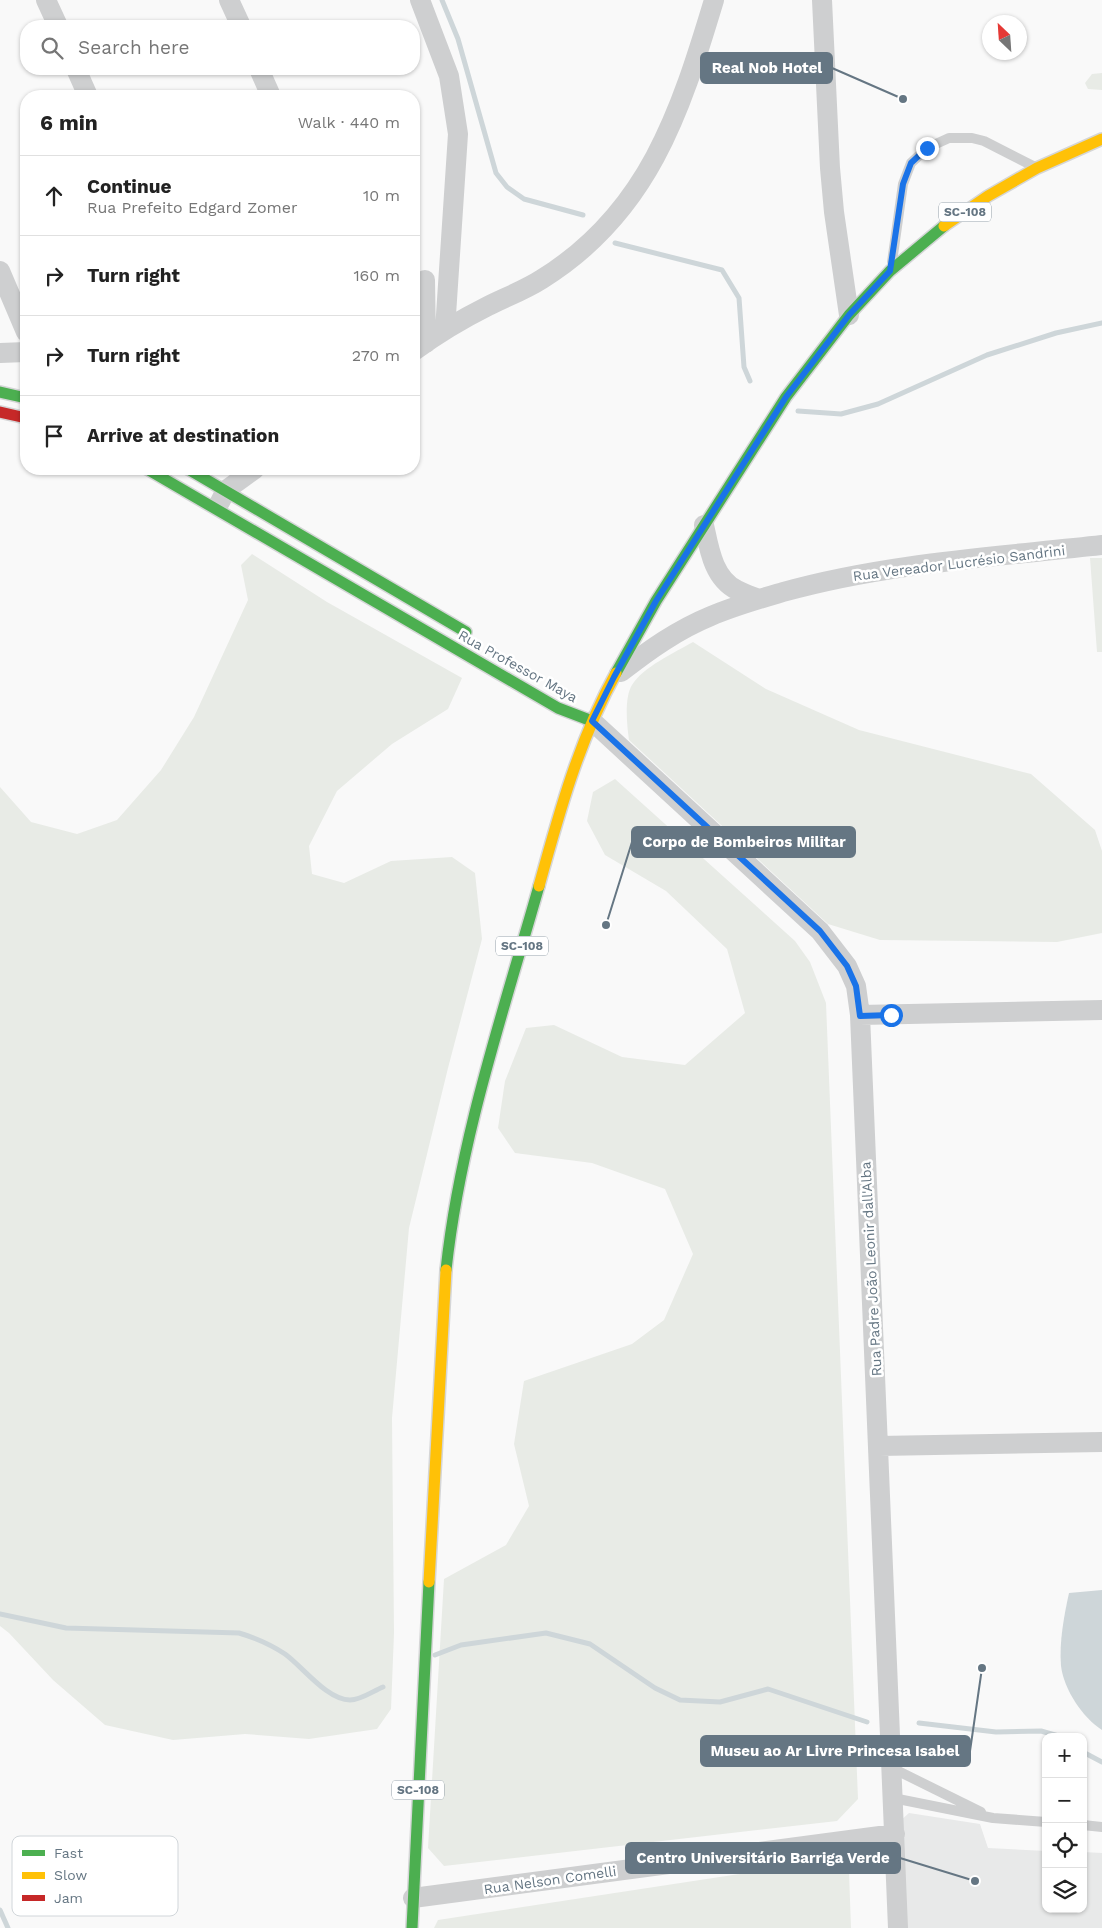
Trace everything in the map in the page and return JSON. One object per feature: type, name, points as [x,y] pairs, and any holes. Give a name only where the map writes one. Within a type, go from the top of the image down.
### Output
[{"type":"main road","name":"SC-108","points":[[412,1928],[444,1287],[450,1224],[467,1141],[552,841],[573,771],[592,721],[656,601],[704,525],[786,397],[849,315],[890,271],[935,232],[988,196],[1037,168],[1102,139]]},
{"type":"main road","points":[[0,392],[20,397]]},
{"type":"main road","points":[[0,412],[20,417]]},
{"type":"main road","name":"Rua Professor Maya","points":[[158,475],[558,708],[592,721]]},
{"type":"main road","name":"Rua Professor Maya","points":[[199,475],[480,640]]},
{"type":"main road","name":"Rua Professor Maya","points":[[577,702],[592,721]]},
{"type":"street","points":[[46,0],[55,20]]},
{"type":"street","points":[[229,0],[238,20]]},
{"type":"street","points":[[420,0],[449,76],[458,134],[445,330]]},
{"type":"street","points":[[420,347],[468,317],[540,281],[568,262],[596,238],[614,218],[640,184],[675,118],[688,85],[714,0]]},
{"type":"street","points":[[822,0],[830,168],[834,212],[849,315]]},
{"type":"street","points":[[79,75],[85,90]]},
{"type":"street","points":[[262,75],[268,90]]},
{"type":"street","points":[[420,282],[448,270]]},
{"type":"street","points":[[0,271],[20,318]]},
{"type":"street","points":[[0,353],[20,352]]},
{"type":"street","points":[[216,508],[226,490],[247,475]]},
{"type":"street","points":[[704,525],[711,558],[720,575],[735,589],[759,599]]},
{"type":"street","name":"Rua Vereador Lucrésio Sandrini","points":[[614,677],[655,645],[712,615],[759,599],[818,583],[914,565],[1102,545]]},
{"type":"street","name":"Rua Padre João Leonir dall'Alba","points":[[592,721],[820,931],[847,966],[856,986],[860,1016],[898,1928]]},
{"type":"street","points":[[860,1016],[1102,1010]]},
{"type":"street","points":[[879,1446],[1102,1442]]},
{"type":"street","name":"Rua Nelson Comelli","points":[[413,1898],[894,1834]]},
{"type":"lane","points":[[890,271],[903,184],[911,163],[927,148],[948,138],[972,138],[984,141],[1037,168]]},
{"type":"lane","points":[[892,1768],[993,1818]]},
{"type":"lane","points":[[893,1798],[993,1818],[1042,1822]]},
{"type":"lane","points":[[1087,1825],[1102,1827]]},
{"type":"shaded area","points":[[1102,73],[1102,90],[1088,89],[1085,83],[1092,74]]},
{"type":"shaded area","points":[[252,554],[327,602],[462,678],[448,709],[392,744],[337,791],[309,846],[312,874],[344,883],[391,861],[452,857],[475,873],[482,939],[409,1228],[392,1418],[394,1633],[391,1709],[377,1729],[309,1739],[245,1734],[173,1740],[105,1725],[53,1680],[9,1633],[0,1626],[0,787],[31,822],[77,834],[117,820],[161,770],[194,717],[248,600],[241,565]]},
{"type":"shaded area","points":[[1090,558],[1102,558],[1102,652],[1097,652]]},
{"type":"shaded area","points":[[693,642],[766,689],[859,730],[1031,774],[1095,830],[1102,851],[1102,933],[1057,942],[880,940],[828,924],[629,740],[627,704],[629,690],[632,685],[651,666]]},
{"type":"shaded area","points":[[615,779],[795,941],[810,962],[826,1003],[858,1799],[837,1821],[444,1866],[428,1848],[444,1579],[506,1545],[529,1506],[514,1444],[524,1381],[632,1344],[664,1320],[693,1254],[665,1189],[592,1163],[515,1153],[498,1128],[505,1081],[526,1028],[554,1025],[622,1057],[685,1065],[745,1013],[727,949],[666,891],[605,855],[587,821],[593,792]]},
{"type":"shaded area","points":[[1102,1590],[1102,1730],[1081,1711],[1070,1694],[1061,1666],[1061,1648],[1062,1629],[1069,1593]]},
{"type":"shaded area","points":[[909,1813],[980,1824],[988,1848],[1042,1851],[1042,1913],[1087,1913],[1087,1852],[1102,1853],[1102,1928],[906,1928],[900,1821]]},
{"type":"shaded area","points":[[831,1860],[849,1872],[851,1928],[434,1928],[438,1920]]},
{"type":"waterway","points":[[442,0],[458,39],[496,173],[507,187],[524,199],[583,215]]},
{"type":"waterway","points":[[615,243],[722,270],[739,298],[744,367],[750,381]]},
{"type":"waterway","points":[[798,411],[841,414],[878,404],[987,355],[1056,333],[1102,323]]},
{"type":"waterway","points":[[0,1614],[66,1628],[239,1633],[274,1647],[285,1654],[324,1689],[341,1699],[358,1699],[383,1687]]},
{"type":"waterway","points":[[435,1655],[461,1645],[546,1633],[590,1644],[655,1688],[680,1700],[720,1702],[768,1689],[867,1722]]},
{"type":"waterway","points":[[919,1723],[996,1732],[1041,1731],[1048,1733]]},
{"type":"waterway","points":[[1087,1754],[1102,1762]]},
{"type":"waterway","points":[[0,1910],[8,1928]]},
{"type":"traffic: fast","points":[[616,673],[656,601],[786,397],[849,315],[890,271],[944,226]]},
{"type":"traffic: fast","points":[[0,392],[20,397]]},
{"type":"traffic: fast","points":[[157,475],[558,708],[592,721]]},
{"type":"traffic: fast","points":[[198,475],[466,632]]},
{"type":"traffic: fast","points":[[446,1270],[461,1173],[472,1124],[497,1029],[539,886]]},
{"type":"traffic: fast","points":[[412,1928],[429,1582]]},
{"type":"traffic: slow","points":[[944,226],[988,196],[1037,168],[1102,139]]},
{"type":"traffic: slow","points":[[539,886],[571,777],[591,724],[616,673]]},
{"type":"traffic: slow","points":[[429,1582],[446,1270]]},
{"type":"traffic: jam","points":[[0,412],[20,417]]},
{"type":"place","name":"Real Nob Hotel","points":[[903,99]]},
{"type":"place","name":"Corpo de Bombeiros Militar","points":[[606,925]]},
{"type":"place","name":"Museu ao Ar Livre Princesa Isabel","points":[[982,1668]]},
{"type":"place","name":"Centro Universitário Barriga Verde","points":[[975,1881]]},
{"type":"route","points":[[891,1015],[860,1016],[856,986],[847,966],[820,931],[592,721],[656,601],[786,397],[849,315],[890,271],[906,173],[911,163],[927,148]]}]
